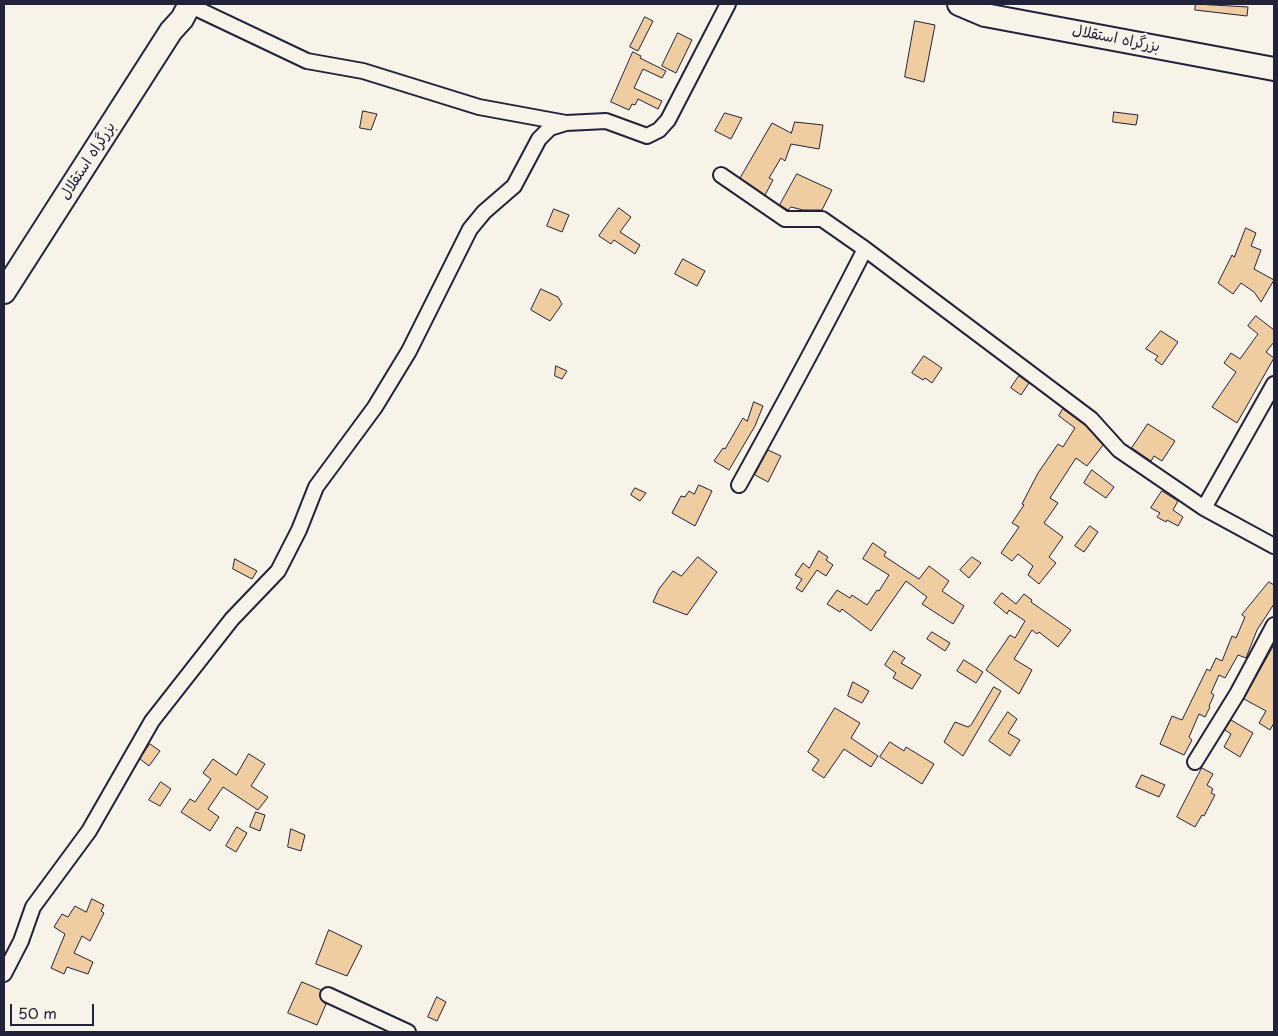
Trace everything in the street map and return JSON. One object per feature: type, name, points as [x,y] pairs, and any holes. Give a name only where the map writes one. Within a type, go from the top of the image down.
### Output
[{"type":"highway","name":"بزرگراه استقلال","points":[[4,292],[171,31],[186,4]]},
{"type":"highway","name":"بزرگراه استقلال","points":[[960,4],[985,15],[1274,69]]},
{"type":"street","points":[[186,4],[307,61],[363,71],[479,106],[566,123],[606,121],[647,136],[659,130],[668,120],[728,4]]},
{"type":"street","points":[[4,974],[21,941],[33,907],[89,831],[152,721],[232,619],[278,571],[299,530],[316,486],[375,407],[409,351],[470,229],[484,212],[514,186],[539,139],[550,128],[566,123]]},
{"type":"street","points":[[721,175],[785,218],[822,219],[865,248],[1091,419],[1119,450],[1204,508],[1274,546]]},
{"type":"street","points":[[739,485],[788,396],[795,378],[814,350],[865,248]]},
{"type":"street","points":[[1204,508],[1274,384]]},
{"type":"street","points":[[1195,762],[1272,632]]},
{"type":"street","points":[[328,995],[408,1032]]},
{"type":"building","points":[[1196,4],[1248,7],[1247,16],[1195,10]]},
{"type":"building","points":[[645,17],[653,21],[638,51],[630,47]]},
{"type":"building","points":[[915,21],[935,25],[924,82],[905,77]]},
{"type":"building","points":[[678,33],[692,40],[676,73],[662,66]]},
{"type":"building","points":[[633,52],[641,56],[640,58],[666,71],[662,78],[643,69],[634,88],[662,101],[658,109],[638,99],[629,110],[611,102]]},
{"type":"building","points":[[363,111],[377,114],[371,130],[360,128]]},
{"type":"building","points":[[1114,112],[1138,115],[1136,125],[1113,122]]},
{"type":"building","points":[[725,113],[742,118],[731,139],[715,131]]},
{"type":"building","points":[[795,122],[823,125],[819,149],[791,144],[785,161],[781,158],[769,178],[773,180],[765,195],[740,178],[772,123],[791,133]]},
{"type":"building","points":[[797,174],[832,190],[822,210],[803,210],[791,207],[788,210],[780,205]]},
{"type":"building","points":[[619,208],[631,217],[620,232],[640,245],[635,254],[614,240],[611,244],[599,236]]},
{"type":"building","points":[[554,209],[569,215],[562,232],[547,226]]},
{"type":"building","points":[[1246,228],[1256,233],[1251,246],[1261,250],[1254,269],[1274,280],[1261,302],[1254,292],[1241,283],[1233,294],[1218,283],[1232,255],[1234,257]]},
{"type":"building","points":[[683,259],[705,271],[697,286],[675,274]]},
{"type":"building","points":[[541,289],[558,297],[562,304],[550,321],[531,310]]},
{"type":"building","points":[[1256,316],[1274,330],[1274,342],[1266,352],[1274,358],[1237,423],[1212,407],[1236,372],[1224,363],[1231,353],[1240,359],[1258,334],[1248,326]]},
{"type":"building","points":[[1161,331],[1178,342],[1162,365],[1155,360],[1158,356],[1146,349]]},
{"type":"building","points":[[924,356],[942,368],[932,383],[912,373]]},
{"type":"building","points":[[556,366],[567,371],[562,379],[555,376]]},
{"type":"building","points":[[1019,376],[1029,383],[1021,395],[1011,388]]},
{"type":"building","points":[[754,402],[763,406],[755,426],[729,470],[714,461],[723,448],[725,449],[743,418],[747,421]]},
{"type":"building","points":[[1063,409],[1085,425],[1103,445],[1087,466],[1076,458],[1050,498],[1058,503],[1044,523],[1063,537],[1049,557],[1056,563],[1039,584],[1028,575],[1033,566],[1018,554],[1012,561],[1001,553],[1019,527],[1012,523],[1024,505],[1022,504],[1038,473],[1058,444],[1063,447],[1075,428],[1059,416]]},
{"type":"building","points":[[1148,424],[1175,441],[1162,461],[1154,456],[1151,461],[1132,448]]},
{"type":"building","points":[[768,450],[781,456],[768,482],[755,475]]},
{"type":"building","points":[[1092,470],[1114,487],[1106,498],[1084,483]]},
{"type":"building","points":[[699,485],[712,491],[695,526],[672,513],[681,496],[685,497],[689,491],[694,494]]},
{"type":"building","points":[[635,488],[646,493],[640,501],[631,495]]},
{"type":"building","points":[[1162,491],[1178,501],[1173,510],[1183,517],[1178,526],[1157,517],[1160,513],[1151,508]]},
{"type":"building","points":[[1090,526],[1098,532],[1084,552],[1075,546]]},
{"type":"building","points":[[873,543],[886,552],[884,556],[919,579],[929,566],[949,581],[942,591],[964,606],[953,624],[922,604],[927,597],[906,581],[871,631],[842,609],[840,612],[827,604],[837,590],[850,598],[852,595],[867,605],[877,590],[879,591],[889,575],[863,559]]},
{"type":"building","points":[[819,551],[828,557],[826,560],[833,565],[826,576],[817,570],[802,592],[796,588],[802,579],[795,575],[803,563],[809,568]]},
{"type":"building","points":[[698,557],[717,572],[687,615],[653,602],[659,589],[673,571],[681,576]]},
{"type":"building","points":[[972,557],[981,563],[969,578],[960,570]]},
{"type":"building","points":[[235,559],[257,571],[252,579],[233,569]]},
{"type":"building","points":[[1269,582],[1274,585],[1274,604],[1257,630],[1246,658],[1238,655],[1225,678],[1219,675],[1211,693],[1214,695],[1210,707],[1205,717],[1199,714],[1189,737],[1192,740],[1184,755],[1160,744],[1172,716],[1182,720],[1207,669],[1210,671],[1216,658],[1222,661],[1232,636],[1236,638],[1245,617],[1242,615]]},
{"type":"building","points":[[1002,593],[1016,604],[1024,594],[1032,600],[1031,602],[1071,630],[1058,647],[1039,632],[1037,634],[1032,630],[1014,659],[1032,670],[1019,694],[986,670],[1010,635],[1015,638],[1025,621],[1009,610],[1007,614],[994,603]]},
{"type":"building","points":[[932,632],[950,643],[945,651],[927,639]]},
{"type":"building","points":[[1274,645],[1274,723],[1270,730],[1259,723],[1266,711],[1244,699]]},
{"type":"building","points":[[894,651],[905,658],[901,663],[921,675],[912,689],[893,678],[896,673],[885,665]]},
{"type":"building","points":[[964,660],[983,672],[976,683],[957,671]]},
{"type":"building","points":[[853,682],[869,691],[862,703],[848,696]]},
{"type":"building","points":[[994,687],[1001,691],[963,756],[944,742],[955,722],[968,727],[971,725]]},
{"type":"building","points":[[835,708],[860,723],[851,738],[878,756],[871,767],[844,749],[824,778],[812,770],[819,760],[808,752]]},
{"type":"building","points":[[1008,712],[1017,719],[1008,733],[1020,740],[1010,756],[989,741]]},
{"type":"building","points":[[1231,720],[1253,733],[1240,757],[1224,747],[1231,734],[1225,730]]},
{"type":"building","points":[[890,742],[904,751],[906,747],[934,764],[922,784],[880,757]]},
{"type":"building","points":[[150,744],[160,751],[149,766],[140,759]]},
{"type":"building","points":[[249,754],[265,764],[251,786],[268,797],[258,810],[223,787],[208,809],[219,817],[210,831],[181,812],[190,799],[195,802],[211,779],[203,773],[213,759],[236,775]]},
{"type":"building","points":[[1202,768],[1213,774],[1207,785],[1213,789],[1211,793],[1215,795],[1204,816],[1202,815],[1195,827],[1177,817]]},
{"type":"building","points":[[1142,775],[1165,785],[1159,797],[1136,787]]},
{"type":"building","points":[[161,782],[171,789],[160,806],[149,800]]},
{"type":"building","points":[[256,812],[265,815],[260,831],[250,827]]},
{"type":"building","points":[[237,827],[247,833],[236,852],[226,846]]},
{"type":"building","points":[[291,829],[305,835],[301,851],[288,847]]},
{"type":"building","points":[[92,899],[104,905],[101,911],[104,913],[90,941],[82,936],[74,953],[93,962],[88,974],[67,967],[64,974],[51,968],[65,934],[54,927],[62,914],[68,917],[75,906],[86,912]]},
{"type":"building","points":[[329,930],[362,946],[347,976],[316,964]]},
{"type":"building","points":[[302,982],[321,990],[321,1000],[326,1004],[317,1025],[288,1013]]},
{"type":"building","points":[[437,997],[446,1002],[437,1021],[428,1017]]}]
